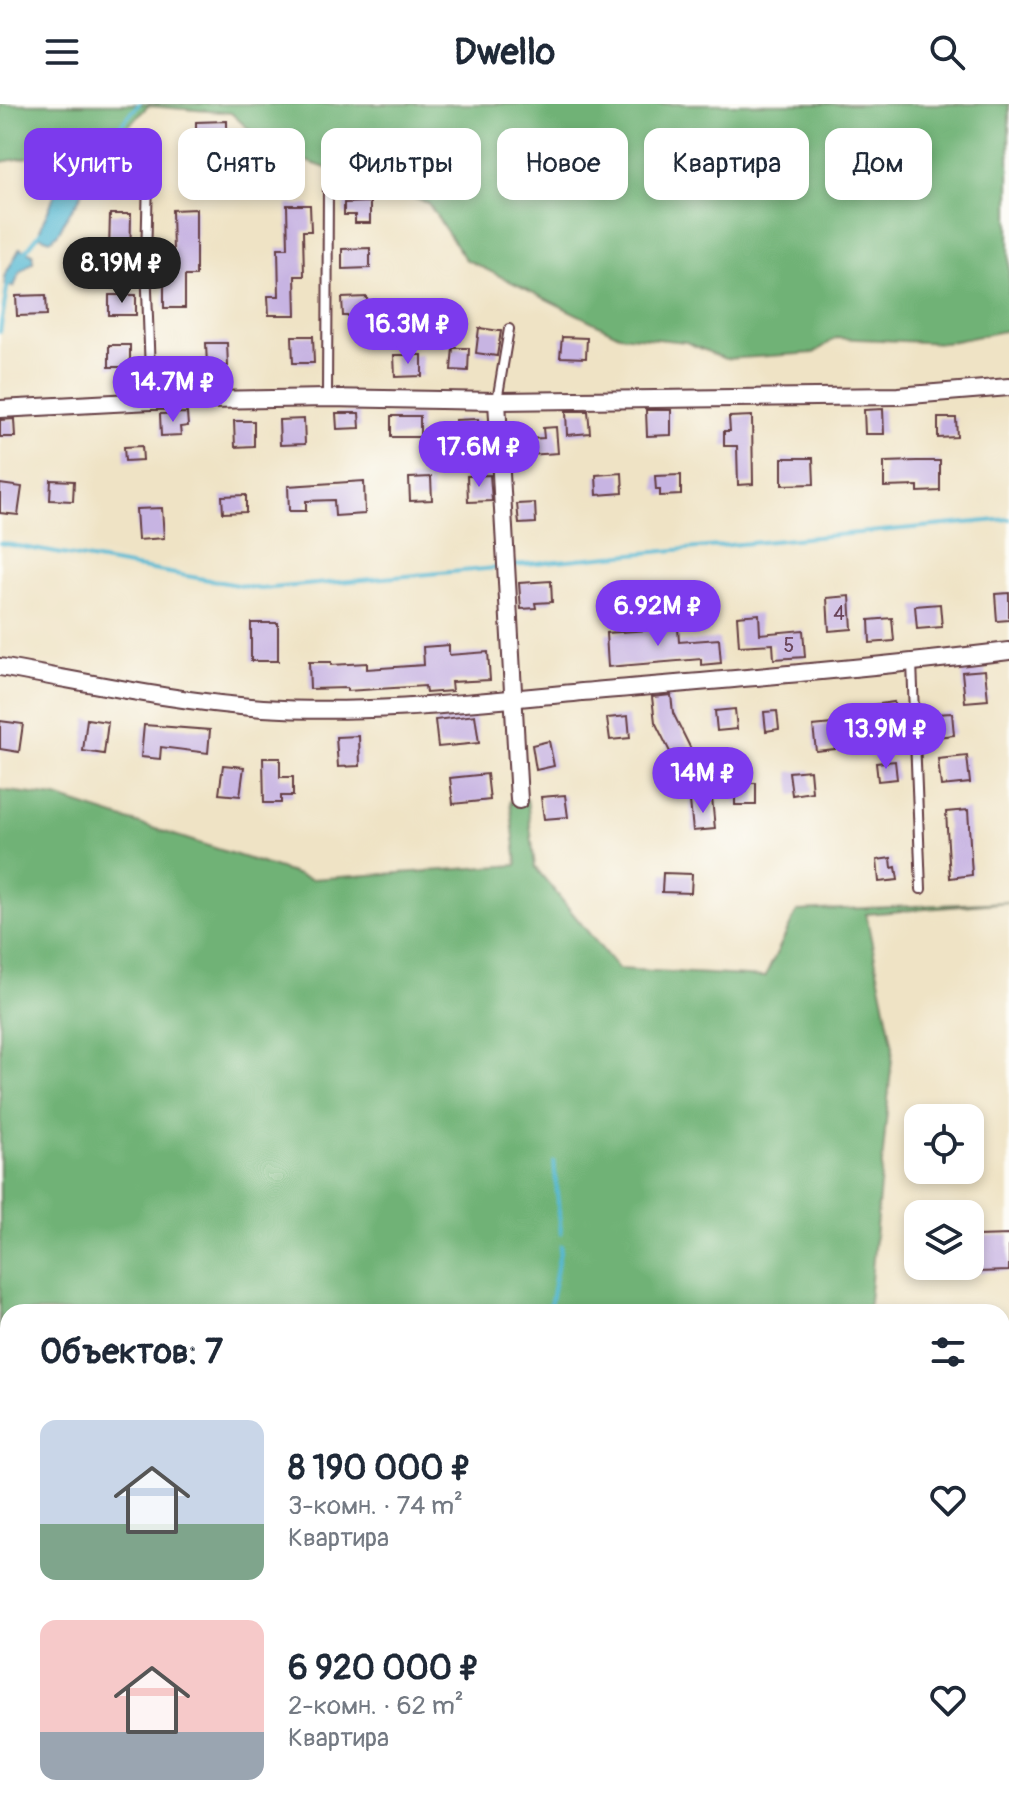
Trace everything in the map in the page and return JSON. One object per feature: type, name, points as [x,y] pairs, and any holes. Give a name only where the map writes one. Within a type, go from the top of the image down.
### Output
[{"type":"street","points":[[0,409],[151,401],[327,398],[497,401],[898,396],[1009,387]]},
{"type":"street","points":[[497,401],[519,800]]},
{"type":"street","points":[[0,667],[210,703],[265,708],[358,708],[513,698],[912,663],[1009,651]]},
{"type":"lane","points":[[147,200],[146,262],[151,401]]},
{"type":"lane","points":[[327,398],[328,200]]},
{"type":"lane","points":[[497,401],[509,329]]},
{"type":"lane","points":[[912,663],[921,889]]},
{"type":"green space","points":[[0,104],[1009,104],[1009,330],[945,343],[836,338],[814,353],[725,359],[686,342],[619,335],[465,259],[428,203],[419,200],[481,200],[481,128],[321,128],[321,166],[305,161],[305,128],[248,128],[231,113],[148,106],[127,128],[24,128],[24,158],[0,162]]},
{"type":"green space","points":[[0,790],[56,797],[311,879],[517,865],[510,801],[527,799],[535,867],[618,969],[765,977],[797,911],[1009,902],[866,914],[893,1047],[869,1304],[0,1304]]},
{"type":"water","points":[[52,200],[79,200],[50,240],[39,236]]},
{"type":"water","points":[[20,248],[33,254],[33,262],[20,272],[14,287],[6,286],[4,277]]},
{"type":"building","points":[[227,121],[227,128],[196,128],[196,122]]},
{"type":"building","points":[[370,202],[370,223],[355,223],[355,215],[344,215],[344,203]]},
{"type":"building","points":[[287,205],[310,205],[311,231],[303,231],[304,276],[295,276],[296,315],[269,315],[268,296],[279,296],[278,248],[288,248]]},
{"type":"building","points":[[196,209],[196,276],[185,276],[185,308],[164,308],[164,252],[173,252],[172,210]]},
{"type":"building","points":[[110,214],[131,214],[130,270],[114,270],[114,277],[100,276],[100,251],[109,251]]},
{"type":"building","points":[[370,248],[370,268],[342,269],[342,249]]},
{"type":"building","points":[[46,295],[47,315],[17,316],[16,296]]},
{"type":"building","points":[[109,295],[136,295],[136,315],[109,315]]},
{"type":"building","points":[[367,297],[368,316],[343,316],[342,298]]},
{"type":"building","points":[[479,328],[501,331],[497,356],[476,353]]},
{"type":"building","points":[[292,336],[313,336],[314,363],[293,363]]},
{"type":"building","points":[[562,337],[587,338],[586,358],[560,357]]},
{"type":"building","points":[[206,343],[227,343],[228,366],[207,366]]},
{"type":"building","points":[[109,345],[130,345],[130,367],[109,367]]},
{"type":"building","points":[[453,348],[469,348],[468,371],[451,370]]},
{"type":"building","points":[[394,355],[422,355],[422,376],[395,377]]},
{"type":"building","points":[[883,409],[884,434],[865,434],[864,410]]},
{"type":"building","points":[[646,410],[671,410],[671,435],[647,436]]},
{"type":"building","points":[[566,411],[588,411],[590,433],[567,435]]},
{"type":"building","points":[[187,413],[188,426],[180,427],[181,435],[161,436],[160,414]]},
{"type":"building","points":[[336,413],[359,413],[360,428],[337,429]]},
{"type":"building","points":[[391,416],[420,416],[420,437],[391,437]]},
{"type":"building","points":[[752,416],[753,484],[738,485],[737,446],[724,446],[724,431],[730,431],[729,417]]},
{"type":"building","points":[[938,418],[956,418],[957,437],[938,438]]},
{"type":"building","points":[[14,419],[15,437],[0,437],[0,420]]},
{"type":"building","points":[[304,419],[305,444],[280,445],[279,420]]},
{"type":"building","points":[[478,419],[479,448],[456,449],[455,420]]},
{"type":"building","points":[[234,421],[254,421],[254,446],[235,447]]},
{"type":"building","points":[[556,427],[558,453],[528,455],[527,439],[544,438],[543,428]]},
{"type":"building","points":[[142,446],[143,460],[125,461],[124,447]]},
{"type":"building","points":[[782,458],[813,458],[814,484],[782,485]]},
{"type":"building","points":[[940,461],[940,491],[918,492],[918,486],[884,487],[884,462]]},
{"type":"building","points":[[622,473],[623,493],[597,495],[596,475]]},
{"type":"building","points":[[490,475],[492,501],[468,502],[467,476]]},
{"type":"building","points":[[681,475],[681,495],[660,496],[660,490],[656,490],[655,476]]},
{"type":"building","points":[[431,477],[432,500],[410,501],[409,478]]},
{"type":"building","points":[[51,480],[74,481],[73,501],[50,500]]},
{"type":"building","points":[[364,481],[365,514],[335,516],[334,500],[306,501],[306,511],[289,511],[288,486]]},
{"type":"building","points":[[0,484],[22,487],[18,515],[0,513]]},
{"type":"building","points":[[246,495],[246,512],[223,513],[222,496]]},
{"type":"building","points":[[535,503],[536,523],[519,524],[517,504]]},
{"type":"building","points":[[162,508],[164,538],[138,540],[136,509]]},
{"type":"building","points":[[551,581],[552,602],[535,603],[536,608],[521,609],[519,583]]},
{"type":"building","points":[[1009,593],[1009,620],[997,621],[995,594]]},
{"type":"building","points":[[850,596],[852,629],[829,631],[827,598]]},
{"type":"building","points":[[940,604],[942,627],[917,629],[915,606]]},
{"type":"building","points":[[759,614],[760,634],[803,630],[805,657],[774,659],[773,644],[739,646],[737,616]]},
{"type":"building","points":[[892,618],[894,641],[870,643],[869,620]]},
{"type":"building","points":[[251,623],[278,623],[278,661],[251,661]]},
{"type":"building","points":[[678,628],[679,642],[719,639],[721,663],[701,665],[701,659],[608,667],[606,633]]},
{"type":"building","points":[[449,645],[449,655],[488,652],[490,680],[451,682],[452,691],[426,693],[425,686],[347,691],[347,688],[310,689],[309,662],[331,662],[331,665],[367,663],[367,669],[424,665],[423,647]]},
{"type":"building","points":[[985,670],[988,700],[965,702],[962,672]]},
{"type":"building","points":[[671,695],[673,713],[691,749],[673,758],[655,722],[652,697]]},
{"type":"building","points":[[894,702],[896,726],[867,729],[865,706]]},
{"type":"building","points":[[735,709],[737,729],[717,731],[715,711]]},
{"type":"building","points":[[777,711],[779,729],[766,731],[764,712]]},
{"type":"building","points":[[952,713],[954,735],[937,737],[935,714]]},
{"type":"building","points":[[475,715],[479,743],[438,747],[435,720]]},
{"type":"building","points":[[628,716],[630,738],[610,740],[607,718]]},
{"type":"building","points":[[87,719],[108,722],[104,754],[83,751]]},
{"type":"building","points":[[0,721],[23,724],[19,752],[0,749]]},
{"type":"building","points":[[832,724],[835,749],[816,751],[813,726]]},
{"type":"building","points":[[144,725],[210,730],[208,753],[161,747],[160,759],[141,757]]},
{"type":"building","points":[[359,736],[360,766],[338,767],[336,737]]},
{"type":"building","points":[[549,741],[554,766],[536,770],[532,745]]},
{"type":"building","points":[[967,756],[970,783],[941,786],[938,759]]},
{"type":"building","points":[[263,758],[280,758],[280,777],[293,777],[293,796],[281,796],[281,803],[264,803]]},
{"type":"building","points":[[895,761],[897,779],[878,781],[876,763]]},
{"type":"building","points":[[223,765],[244,767],[240,796],[219,794]]},
{"type":"building","points":[[810,770],[812,792],[792,795],[789,772]]},
{"type":"building","points":[[487,774],[490,800],[453,804],[450,778]]},
{"type":"building","points":[[735,783],[756,783],[756,805],[735,805]]},
{"type":"building","points":[[565,795],[568,817],[544,819],[541,797]]},
{"type":"building","points":[[712,798],[715,829],[693,831],[690,801]]},
{"type":"building","points":[[968,810],[972,875],[950,878],[946,812]]},
{"type":"building","points":[[891,858],[898,880],[879,882],[877,860]]},
{"type":"building","points":[[663,873],[692,874],[691,893],[662,892]]},
{"type":"building","points":[[1009,1235],[1009,1271],[984,1272],[984,1236]]},
{"type":"waterway","points":[[118,128],[139,104]]},
{"type":"waterway","points":[[24,253],[41,232]]},
{"type":"waterway","points":[[0,332],[8,282]]},
{"type":"waterway","points":[[514,565],[1009,519]]},
{"type":"waterway","points":[[0,543],[260,589],[496,568]]},
{"type":"waterway","points":[[554,1162],[561,1233]]},
{"type":"waterway","points":[[550,1304],[561,1246]]}]
